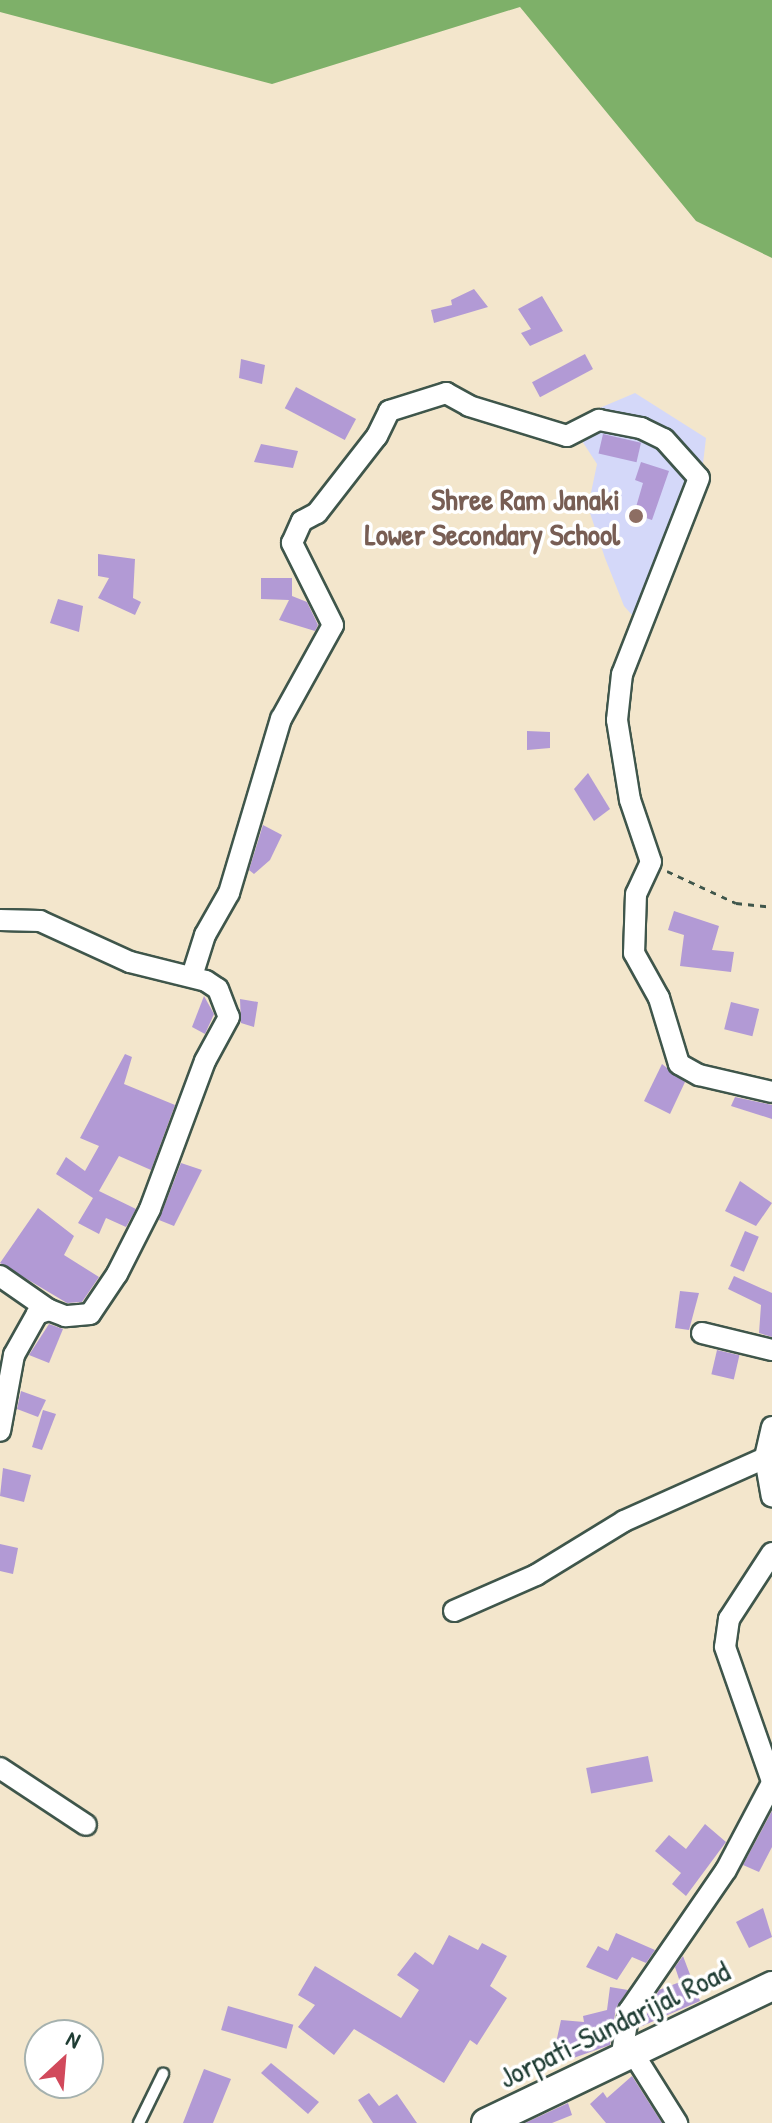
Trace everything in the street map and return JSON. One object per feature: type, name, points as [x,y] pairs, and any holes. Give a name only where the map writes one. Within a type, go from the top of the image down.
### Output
[{"type":"main road","name":"Jorpati-Sundarijal Road","points":[[486,2123],[772,1986]]},
{"type":"street","points":[[192,976],[205,935],[229,893],[281,719],[333,625],[292,543],[302,521],[317,513],[377,436],[389,411],[446,393],[469,406],[567,436],[599,420],[641,428],[664,439],[699,478],[622,674],[617,720],[630,800],[651,862],[636,894],[632,935],[643,973],[659,998],[679,1064],[699,1075],[772,1092]]},
{"type":"street","points":[[0,920],[40,921],[130,962],[192,976],[218,989],[229,1017],[205,1061],[150,1209],[90,1314],[65,1316],[49,1310],[0,1276]]},
{"type":"street","points":[[0,1431],[14,1355],[37,1314],[49,1310]]},
{"type":"street","points":[[702,1333],[772,1350]]},
{"type":"street","points":[[772,1427],[765,1458],[772,1496]]},
{"type":"street","points":[[454,1611],[536,1575],[624,1521],[765,1458]]},
{"type":"street","points":[[677,2123],[627,2056],[629,2011],[726,1870],[772,1782],[725,1647],[729,1619],[772,1553]]},
{"type":"street","points":[[0,1768],[86,1825]]},
{"type":"lane","points":[[139,2123],[163,2074]]},
{"type":"path","points":[[651,862],[705,892],[736,903],[772,907]]},
{"type":"shaded area","name":"Shree Ram Janaki Lower Secondary School","points":[[635,393],[706,438],[702,472],[656,571],[666,595],[646,631],[624,606],[605,558],[588,507],[597,464],[569,421]]},
{"type":"green space","points":[[0,0],[772,0],[772,258],[696,221],[520,7],[272,84],[0,12]]},
{"type":"building","points":[[474,289],[488,307],[434,323],[431,310],[452,305],[451,300]]},
{"type":"building","points":[[542,296],[563,331],[530,346],[521,333],[531,329],[518,309]]},
{"type":"building","points":[[585,354],[593,369],[540,397],[532,382]]},
{"type":"building","points":[[241,359],[265,365],[262,384],[239,378]]},
{"type":"building","points":[[296,387],[356,419],[345,440],[285,408]]},
{"type":"building","points":[[603,434],[641,443],[637,462],[599,453]]},
{"type":"building","points":[[261,444],[298,451],[293,468],[254,462]]},
{"type":"building","points":[[641,462],[669,471],[652,520],[634,514],[643,483],[635,480]]},
{"type":"building","points":[[98,554],[135,559],[133,598],[141,602],[135,615],[98,598],[109,578],[98,576]]},
{"type":"building","points":[[261,578],[292,578],[292,596],[307,602],[318,625],[315,631],[279,620],[289,600],[261,599]]},
{"type":"building","points":[[58,599],[83,606],[79,632],[50,623]]},
{"type":"building","points":[[527,731],[550,732],[550,748],[527,750]]},
{"type":"building","points":[[588,773],[610,809],[594,821],[574,789]]},
{"type":"building","points":[[263,825],[282,835],[270,860],[254,874],[249,870]]},
{"type":"building","points":[[674,911],[719,926],[712,950],[734,952],[731,972],[680,966],[684,935],[668,930]]},
{"type":"building","points":[[204,996],[214,1014],[205,1034],[192,1027]]},
{"type":"building","points":[[240,999],[258,1002],[254,1027],[241,1023]]},
{"type":"building","points":[[731,1002],[759,1009],[752,1036],[724,1029]]},
{"type":"building","points":[[125,1054],[132,1057],[124,1084],[175,1105],[151,1170],[119,1156],[99,1191],[136,1209],[126,1227],[106,1218],[99,1234],[78,1223],[93,1198],[56,1174],[66,1157],[85,1171],[99,1146],[80,1138]]},
{"type":"building","points":[[662,1064],[685,1082],[670,1114],[644,1101]]},
{"type":"building","points":[[735,1097],[772,1105],[772,1119],[731,1106]]},
{"type":"building","points":[[181,1163],[202,1170],[174,1226],[159,1220]]},
{"type":"building","points":[[740,1181],[772,1203],[756,1226],[725,1211]]},
{"type":"building","points":[[38,1208],[74,1236],[64,1255],[99,1277],[82,1302],[67,1303],[0,1263]]},
{"type":"building","points":[[745,1231],[759,1237],[744,1272],[730,1266]]},
{"type":"building","points":[[734,1276],[772,1293],[772,1337],[759,1333],[761,1305],[728,1289]]},
{"type":"building","points":[[680,1291],[699,1293],[689,1330],[675,1328]]},
{"type":"building","points":[[49,1324],[63,1329],[49,1363],[29,1355]]},
{"type":"building","points":[[717,1350],[739,1355],[734,1380],[711,1374]]},
{"type":"building","points":[[21,1391],[46,1400],[38,1417],[17,1409]]},
{"type":"building","points":[[43,1410],[56,1414],[42,1450],[32,1447]]},
{"type":"building","points":[[3,1468],[31,1475],[24,1502],[0,1496]]},
{"type":"building","points":[[0,1544],[18,1548],[13,1574],[0,1571]]},
{"type":"building","points":[[648,1756],[653,1782],[591,1794],[586,1768]]},
{"type":"building","points":[[772,1811],[772,1847],[759,1872],[743,1865]]},
{"type":"building","points":[[705,1824],[726,1842],[686,1896],[672,1884],[681,1873],[655,1851],[669,1835],[686,1849]]},
{"type":"building","points":[[763,1908],[772,1937],[749,1948],[736,1922]]},
{"type":"building","points":[[616,1933],[655,1950],[646,1963],[632,1957],[617,1980],[586,1967],[598,1946],[608,1951]]},
{"type":"building","points":[[449,1935],[478,1950],[482,1943],[507,1956],[490,1986],[507,1998],[477,2045],[470,2040],[444,2083],[354,2029],[334,2055],[298,2027],[315,2005],[298,1995],[315,1966],[401,2018],[419,1990],[397,1975],[415,1952],[433,1965]]},
{"type":"building","points":[[683,1956],[700,2001],[640,2027],[659,1990],[680,1982],[675,1967]]},
{"type":"building","points":[[610,1987],[628,1990],[616,2008],[610,2045],[551,2066],[561,2020],[584,2022],[583,2016],[607,2010]]},
{"type":"building","points":[[228,2006],[293,2025],[286,2049],[221,2030]]},
{"type":"building","points":[[271,2063],[319,2102],[308,2114],[261,2073]]},
{"type":"building","points":[[204,2069],[231,2079],[213,2123],[183,2123]]},
{"type":"building","points":[[632,2076],[662,2123],[606,2123],[590,2104],[603,2092],[607,2098]]},
{"type":"building","points":[[369,2093],[379,2106],[397,2094],[417,2123],[373,2123],[358,2100]]},
{"type":"building","points":[[568,2103],[572,2115],[552,2123],[525,2123]]},
{"type":"place","name":"Shree Ram Janaki Lower Secondary School","points":[[636,516]]}]
